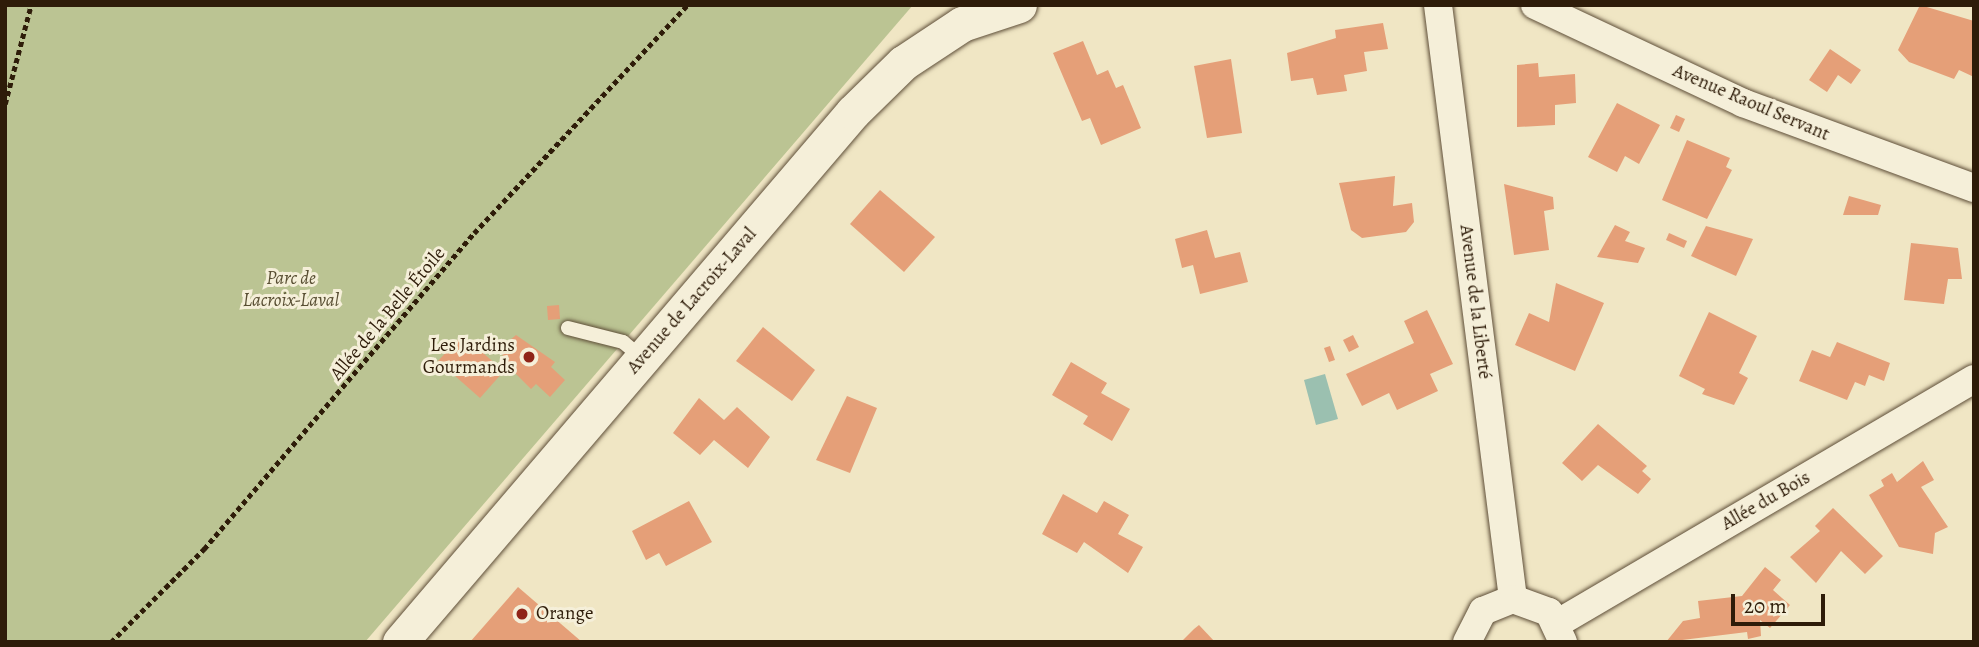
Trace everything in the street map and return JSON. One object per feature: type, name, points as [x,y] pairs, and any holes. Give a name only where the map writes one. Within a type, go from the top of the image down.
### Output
[{"type":"street","name":"Avenue de Lacroix-Laval","points":[[400,642],[853,112],[903,63],[962,24],[1019,5]]},
{"type":"street","name":"Avenue de la Liberté","points":[[1438,5],[1513,599]]},
{"type":"street","name":"Avenue Raoul Servant","points":[[1535,5],[1743,103],[1974,188]]},
{"type":"street","name":"Allée du Bois","points":[[1560,632],[1974,379]]},
{"type":"street","points":[[1467,642],[1483,611],[1513,599],[1538,604],[1560,632]]},
{"type":"lane","points":[[568,328],[623,342],[643,358]]},
{"type":"path","points":[[5,104],[32,5]]},
{"type":"path","name":"Allée de la Belle Étoile","points":[[111,642],[204,549],[483,223],[687,5]]},
{"type":"green space","name":"Parc de Lacroix-Laval","points":[[5,5],[913,5],[365,642],[5,642]]},
{"type":"shaded area","points":[[1325,374],[1338,419],[1316,425],[1304,380]]},
{"type":"building","points":[[1920,5],[1974,21],[1974,77],[1959,70],[1954,79],[1909,62],[1898,50]]},
{"type":"building","points":[[1383,23],[1388,49],[1364,52],[1367,71],[1344,75],[1347,91],[1317,95],[1313,78],[1291,81],[1287,53],[1336,38],[1335,30]]},
{"type":"building","points":[[1083,41],[1097,75],[1108,70],[1116,88],[1123,85],[1141,128],[1101,145],[1090,118],[1082,121],[1053,53]]},
{"type":"building","points":[[1830,49],[1861,70],[1851,84],[1838,75],[1827,92],[1809,80]]},
{"type":"building","points":[[1231,59],[1242,133],[1207,138],[1194,66]]},
{"type":"building","points":[[1538,63],[1539,77],[1575,74],[1576,103],[1555,105],[1555,125],[1517,127],[1517,65]]},
{"type":"building","points":[[1617,103],[1660,125],[1639,164],[1625,156],[1617,172],[1588,157]]},
{"type":"building","points":[[1676,115],[1685,119],[1679,132],[1670,128]]},
{"type":"building","points":[[1687,140],[1730,158],[1726,167],[1732,170],[1707,219],[1662,200]]},
{"type":"building","points":[[1395,176],[1393,206],[1412,203],[1414,222],[1406,232],[1362,238],[1351,230],[1339,183]]},
{"type":"building","points":[[1504,184],[1553,197],[1554,209],[1544,211],[1549,250],[1514,255]]},
{"type":"building","points":[[880,190],[935,237],[904,272],[850,224]]},
{"type":"building","points":[[1849,196],[1881,205],[1878,215],[1843,215]]},
{"type":"building","points":[[1615,225],[1630,232],[1625,241],[1645,248],[1638,263],[1597,257]]},
{"type":"building","points":[[1706,226],[1753,239],[1736,276],[1691,256]]},
{"type":"building","points":[[1207,230],[1215,258],[1240,252],[1248,282],[1200,294],[1193,265],[1182,268],[1175,239]]},
{"type":"building","points":[[1669,233],[1687,241],[1684,248],[1666,240]]},
{"type":"building","points":[[1911,243],[1958,248],[1962,279],[1948,279],[1944,304],[1904,300]]},
{"type":"building","points":[[1556,283],[1604,303],[1575,371],[1515,345],[1529,313],[1549,322]]},
{"type":"building","points":[[559,305],[560,319],[548,320],[547,306]]},
{"type":"building","points":[[1427,310],[1453,364],[1430,374],[1438,391],[1397,410],[1389,393],[1362,406],[1346,374],[1414,343],[1404,321]]},
{"type":"building","points":[[1709,312],[1757,336],[1739,373],[1748,378],[1734,405],[1702,394],[1705,389],[1679,376]]},
{"type":"building","points":[[763,327],[815,370],[792,401],[736,361]]},
{"type":"building","points":[[462,335],[504,371],[480,398],[438,361]]},
{"type":"building","points":[[516,335],[555,362],[551,367],[565,380],[550,397],[536,384],[531,389],[503,361],[502,347]]},
{"type":"building","points":[[1353,335],[1359,347],[1349,352],[1343,340]]},
{"type":"building","points":[[1837,342],[1890,363],[1884,381],[1869,375],[1865,386],[1855,382],[1847,400],[1799,381],[1812,350],[1830,357]]},
{"type":"building","points":[[1330,346],[1335,360],[1329,362],[1324,348]]},
{"type":"building","points":[[1071,362],[1107,383],[1101,393],[1130,409],[1112,441],[1083,424],[1088,416],[1052,395]]},
{"type":"building","points":[[847,396],[877,408],[850,473],[816,460]]},
{"type":"building","points":[[699,398],[724,420],[737,407],[770,437],[748,468],[714,440],[700,455],[673,433]]},
{"type":"building","points":[[1598,424],[1647,466],[1642,471],[1651,479],[1638,494],[1598,465],[1582,481],[1562,463]]},
{"type":"building","points":[[1923,461],[1934,480],[1921,487],[1948,527],[1935,533],[1933,554],[1899,547],[1869,495],[1884,486],[1881,480],[1892,473],[1897,482]]},
{"type":"building","points":[[1063,494],[1097,513],[1104,501],[1129,515],[1118,534],[1143,547],[1128,573],[1084,542],[1077,553],[1042,534]]},
{"type":"building","points":[[689,501],[712,542],[666,566],[659,553],[646,560],[632,531]]},
{"type":"building","points":[[1833,508],[1883,556],[1865,574],[1841,551],[1816,583],[1790,557],[1820,531],[1815,526]]},
{"type":"building","points":[[1765,567],[1781,580],[1773,590],[1790,605],[1770,628],[1760,620],[1761,636],[1748,639],[1747,632],[1666,642],[1683,621],[1700,618],[1698,601],[1742,596]]},
{"type":"building","name":"Orange","points":[[518,587],[582,642],[470,642]]},
{"type":"building","points":[[1199,625],[1215,642],[1181,642],[1194,629]]},
{"type":"place","name":"Les Jardins Gourmands","points":[[529,357]]},
{"type":"place","name":"Orange","points":[[522,614]]}]
